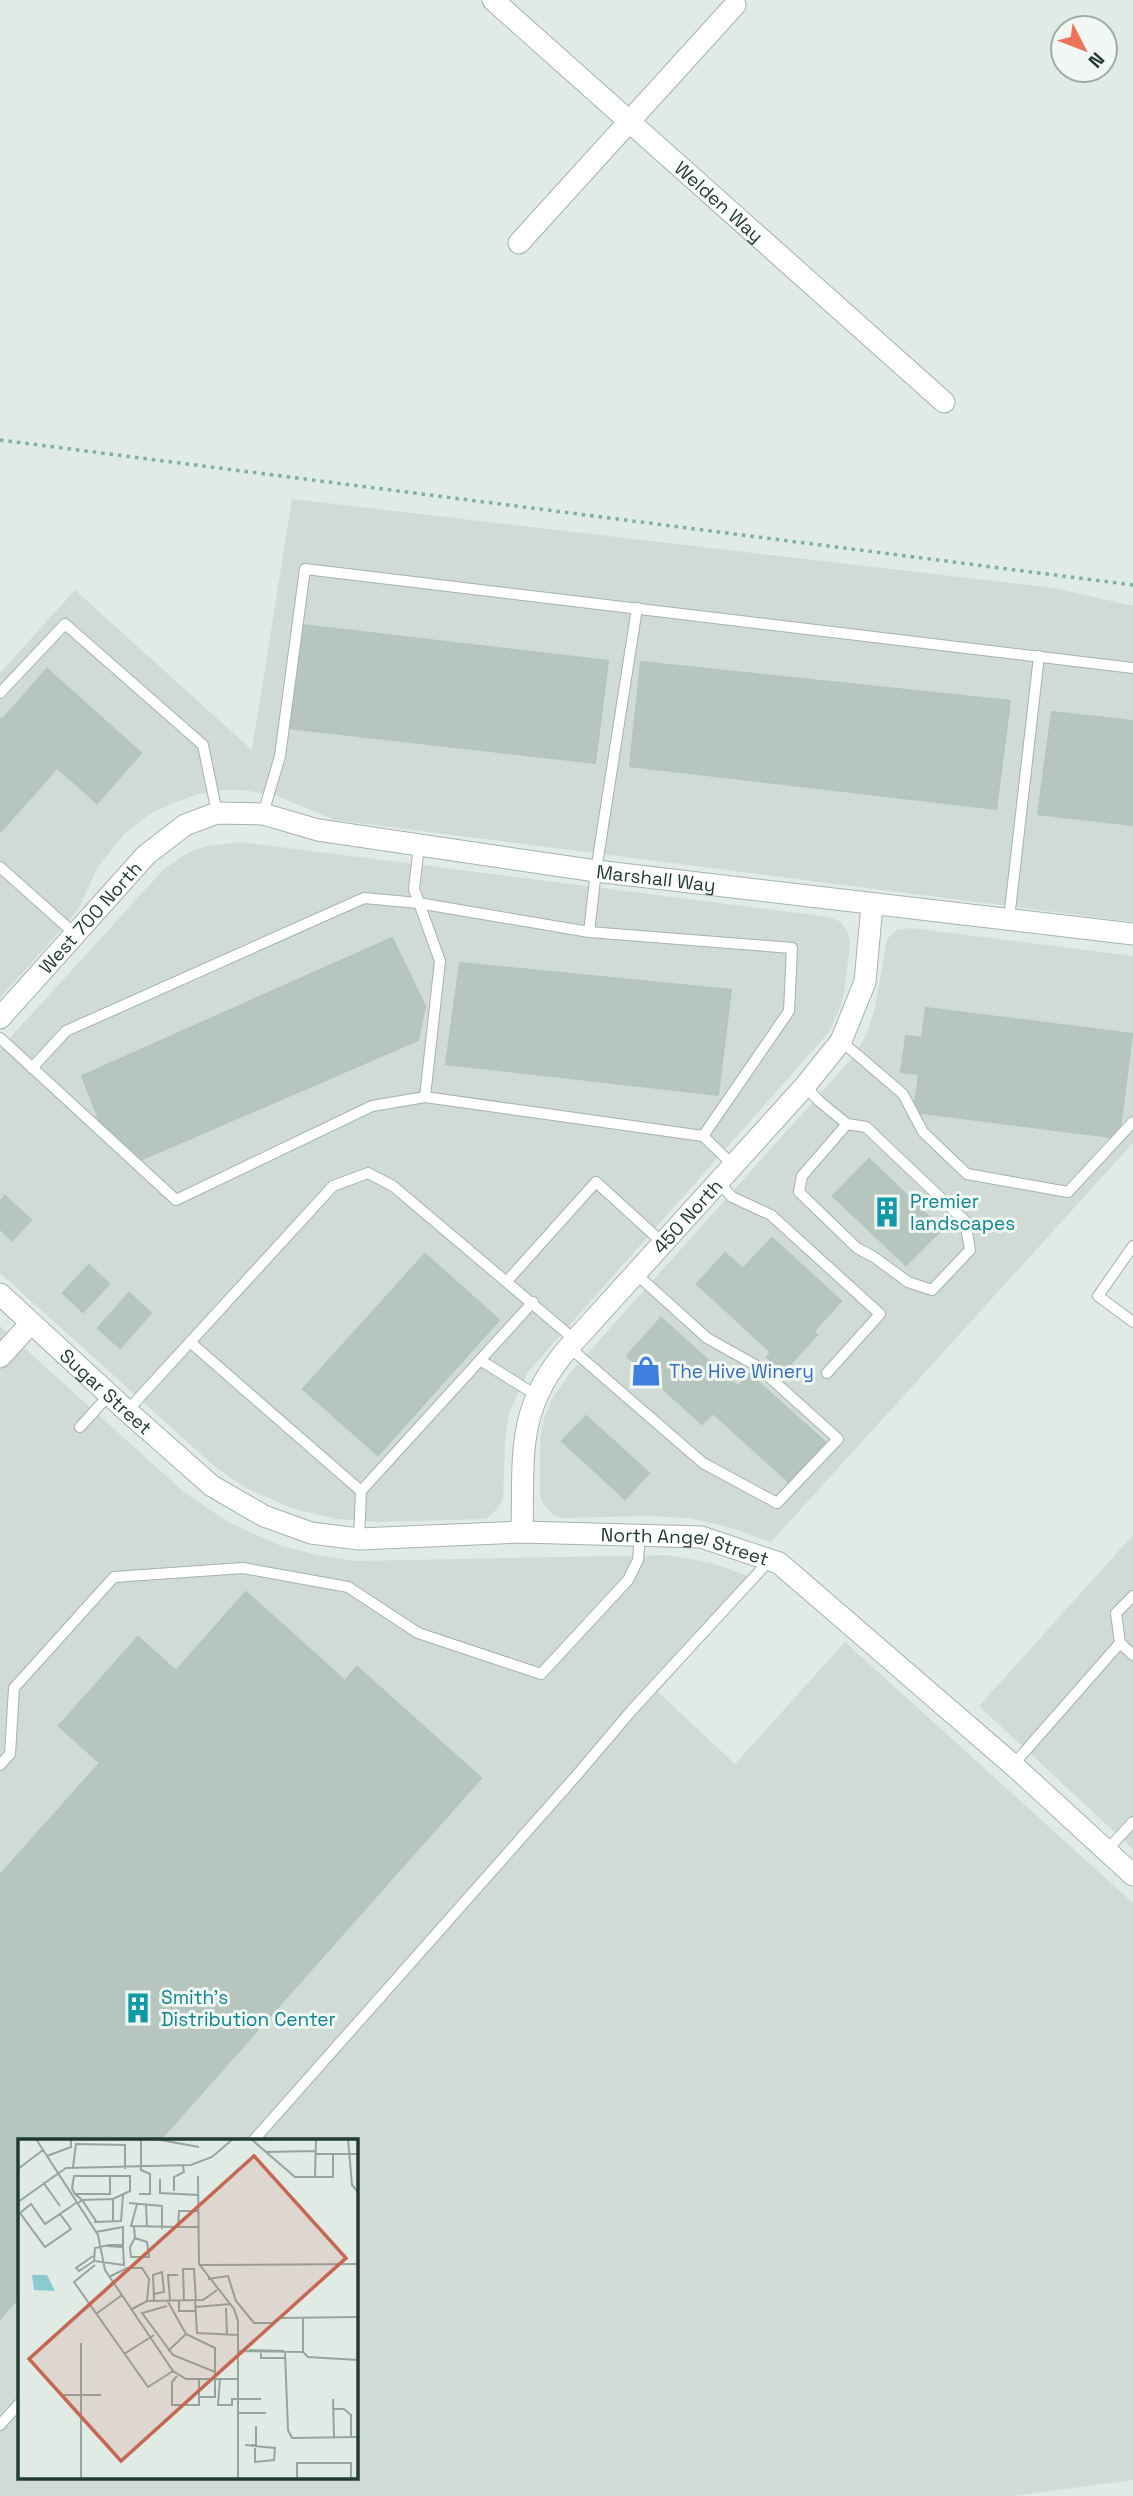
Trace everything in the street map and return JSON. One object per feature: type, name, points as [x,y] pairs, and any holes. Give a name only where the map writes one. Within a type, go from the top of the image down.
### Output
[{"type":"street","name":"Welden Way","points":[[493,0],[944,402]]},
{"type":"street","points":[[519,243],[735,5]]},
{"type":"street","name":"Marshall Way","points":[[185,825],[217,813],[263,814],[318,830],[596,871],[1133,934]]},
{"type":"street","name":"West 700 North","points":[[0,1018],[146,855],[185,825]]},
{"type":"street","name":"450 North","points":[[522,1532],[524,1434],[536,1395],[551,1368],[805,1086],[841,1041],[865,982],[872,905]]},
{"type":"street","name":"Sugar Street","points":[[0,1294],[127,1412],[212,1486]]},
{"type":"street","points":[[0,1357],[31,1323]]},
{"type":"street","name":"North Angel Street","points":[[212,1486],[264,1516],[312,1533],[359,1539],[522,1532],[701,1537],[779,1563],[1013,1765],[1133,1875]]},
{"type":"lane","points":[[263,814],[280,756],[305,569],[1133,668]]},
{"type":"lane","points":[[589,932],[596,871],[638,608]]},
{"type":"lane","points":[[0,693],[65,624],[203,745],[217,813]]},
{"type":"lane","points":[[1009,919],[1039,656]]},
{"type":"lane","points":[[419,845],[414,889],[440,961],[425,1097]]},
{"type":"lane","points":[[0,867],[75,934]]},
{"type":"lane","points":[[32,1068],[66,1031],[363,898],[418,903],[589,932],[792,948],[789,1011],[703,1136]]},
{"type":"lane","points":[[0,1038],[176,1200],[372,1106],[425,1097],[703,1136],[733,1165]]},
{"type":"lane","points":[[841,1041],[903,1094],[923,1132],[967,1174],[1069,1192],[1133,1122]]},
{"type":"lane","points":[[805,1086],[847,1124],[866,1126],[965,1221],[970,1251],[932,1290],[908,1282],[857,1248],[799,1192],[802,1176],[847,1124]]},
{"type":"lane","points":[[127,1412],[332,1186],[368,1173],[393,1186],[508,1280],[572,1343],[703,1463],[777,1503],[838,1439],[757,1366],[706,1338],[635,1273]]},
{"type":"lane","points":[[508,1280],[596,1182],[663,1242]]},
{"type":"lane","points":[[718,1182],[732,1196],[771,1215],[880,1314],[827,1373]]},
{"type":"lane","points":[[1133,1246],[1098,1296],[1133,1322]]},
{"type":"lane","points":[[359,1539],[361,1491],[533,1302]]},
{"type":"lane","points":[[190,1342],[361,1491]]},
{"type":"lane","points":[[480,1360],[536,1395]]},
{"type":"lane","points":[[80,1427],[109,1395]]},
{"type":"lane","points":[[0,1765],[10,1754],[14,1688],[114,1577],[243,1568],[348,1587],[418,1633],[541,1674],[628,1580],[638,1560],[640,1535]]},
{"type":"lane","points":[[255,2139],[632,1710],[770,1560]]},
{"type":"lane","points":[[1133,1597],[1116,1613],[1120,1643],[1133,1655]]},
{"type":"lane","points":[[1013,1765],[1120,1643]]},
{"type":"lane","points":[[1107,1850],[1133,1822]]},
{"type":"lane","points":[[0,2425],[18,2405]]},
{"type":"path","points":[[0,440],[1133,584]]},
{"type":"shaded area","points":[[292,499],[1054,588],[1133,606],[1133,922],[335,820],[277,796],[244,790],[223,790],[199,794],[173,803],[150,814],[125,833],[98,867],[70,920],[0,998],[0,673],[75,590],[252,750]]},
{"type":"shaded area","points":[[241,842],[829,917],[841,922],[848,933],[850,944],[844,994],[829,1032],[528,1372],[509,1413],[503,1499],[486,1519],[379,1522],[337,1519],[294,1509],[246,1488],[214,1466],[0,1273],[0,1049],[164,869],[189,852],[207,846]]},
{"type":"shaded area","points":[[911,928],[1133,956],[1133,1143],[771,1542],[728,1527],[688,1518],[562,1518],[552,1514],[540,1496],[540,1438],[544,1418],[553,1397],[570,1373],[853,1057],[867,1033],[875,1008],[887,939],[897,930]]},
{"type":"shaded area","points":[[0,1326],[185,1493],[228,1522],[281,1546],[357,1561],[668,1555],[711,1563],[758,1579],[658,1692],[735,1764],[845,1642],[1133,1903],[1133,2480],[1012,2496],[0,2496]]},
{"type":"shaded area","points":[[1133,1535],[1133,1849],[979,1706]]},
{"type":"building","points":[[302,625],[608,661],[595,763],[289,728]]},
{"type":"building","points":[[641,662],[1010,701],[996,809],[630,766]]},
{"type":"building","points":[[47,669],[141,753],[97,803],[3,719]]},
{"type":"building","points":[[1052,712],[1133,721],[1133,825],[1038,814]]},
{"type":"building","points":[[0,719],[56,769],[0,832]]},
{"type":"building","points":[[392,938],[425,1006],[418,1040],[140,1160],[104,1132],[82,1076]]},
{"type":"building","points":[[460,963],[731,990],[718,1095],[446,1064]]},
{"type":"building","points":[[926,1008],[1132,1034],[1120,1129],[1111,1137],[914,1112],[919,1074],[901,1072],[906,1036],[922,1038]]},
{"type":"building","name":"Premier landscapes","points":[[869,1159],[942,1229],[906,1265],[833,1196]]},
{"type":"building","points":[[5,1196],[31,1220],[12,1240],[0,1229],[0,1202]]},
{"type":"building","points":[[772,1238],[841,1301],[813,1332],[817,1335],[783,1372],[767,1357],[771,1352],[697,1284],[725,1253],[743,1269]]},
{"type":"building","points":[[425,1254],[499,1320],[378,1455],[303,1389]]},
{"type":"building","points":[[89,1265],[109,1284],[83,1312],[63,1293]]},
{"type":"building","points":[[129,1293],[151,1313],[120,1348],[98,1328]]},
{"type":"building","points":[[661,1318],[738,1387],[749,1374],[825,1442],[789,1482],[713,1413],[702,1424],[627,1356]]},
{"type":"building","points":[[586,1416],[649,1473],[625,1499],[562,1441]]},
{"type":"building","name":"Smith's Distribution Center","points":[[246,1592],[345,1681],[357,1667],[481,1778],[161,2139],[18,2139],[18,2298],[0,2319],[0,1875],[100,1763],[59,1726],[138,1637],[176,1671]]},
{"type":"place","name":"Premier landscapes","points":[[887,1212]]},
{"type":"place","name":"The Hive Winery","points":[[646,1371]]},
{"type":"place","name":"Smith's Distribution Center","points":[[138,2008]]}]
